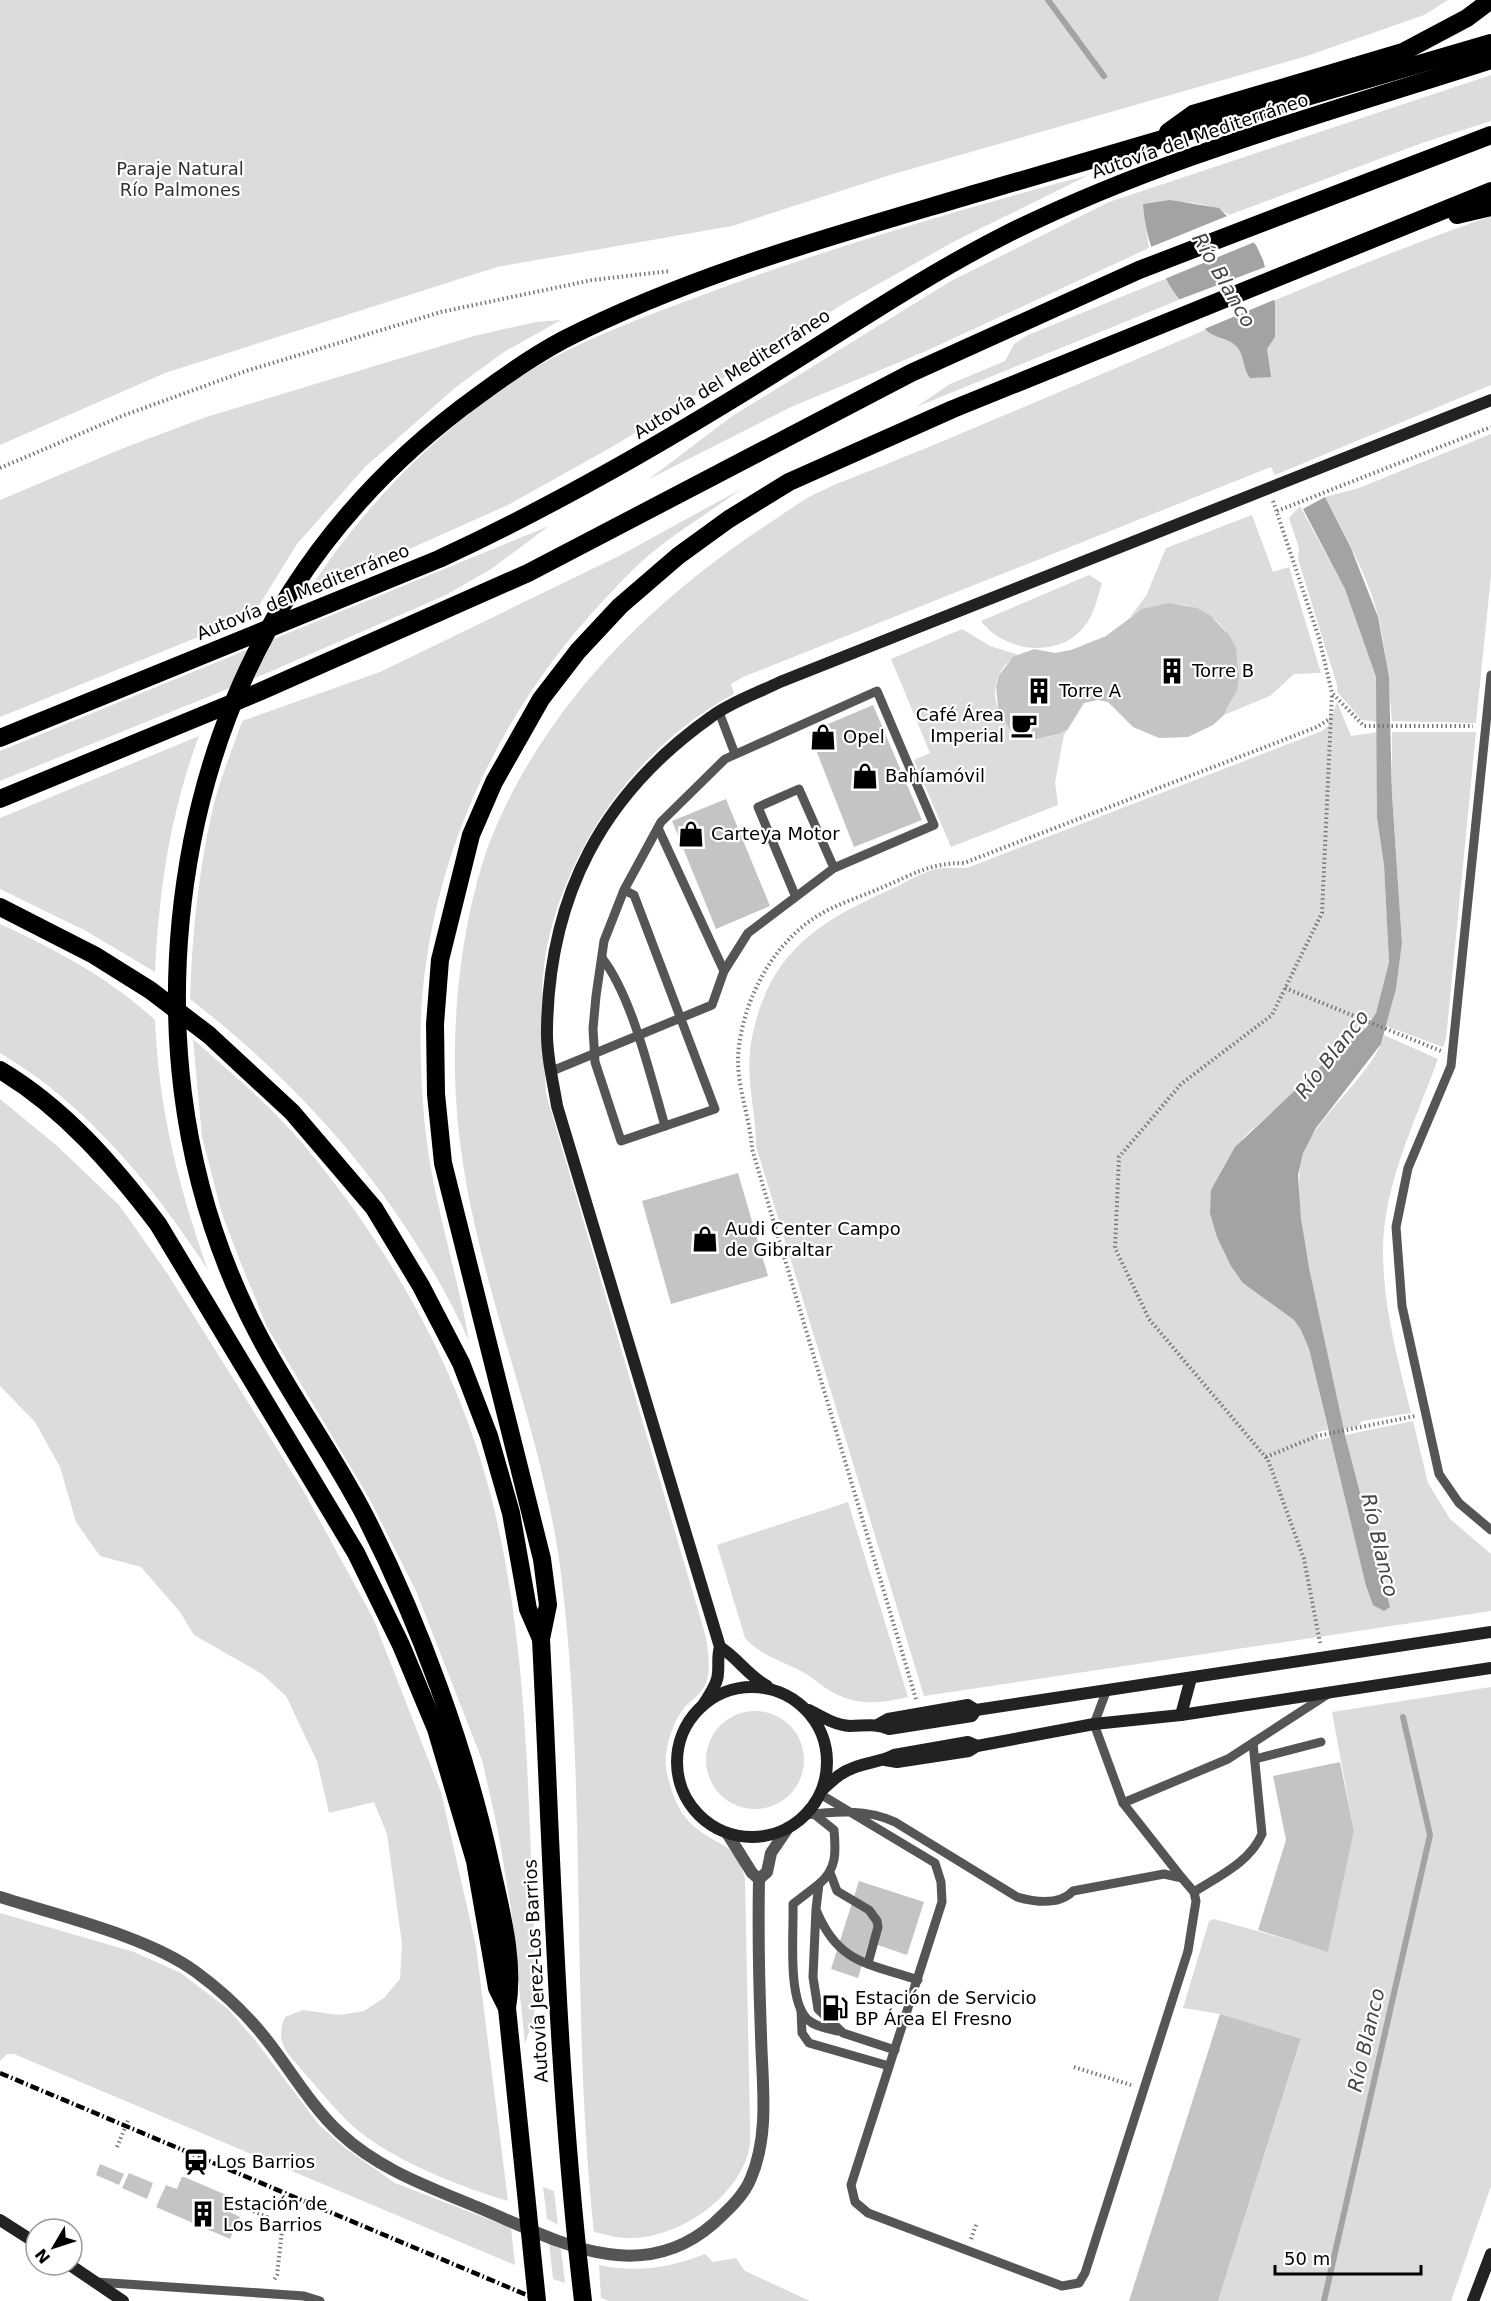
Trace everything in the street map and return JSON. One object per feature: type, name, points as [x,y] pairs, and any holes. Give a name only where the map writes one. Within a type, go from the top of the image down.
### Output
[{"type":"highway","points":[[1158,139],[1193,114],[1403,52],[1467,18],[1491,0]]},
{"type":"highway","points":[[507,2008],[511,1986],[501,1912],[474,1796],[459,1748],[400,1588],[362,1510],[258,1334],[229,1275],[211,1229],[197,1176],[184,1109],[177,1046],[178,946],[186,872],[201,798],[223,727],[244,677],[287,597],[320,548],[378,480],[430,430],[519,366],[557,343],[637,306],[743,266],[842,233],[1158,139],[1491,44]]},
{"type":"highway","name":"Autovía del Mediterráneo","points":[[0,738],[439,559],[500,531],[627,464],[875,309],[1003,236],[1061,209],[1169,165],[1491,60]]},
{"type":"highway","points":[[0,799],[270,688],[518,578],[910,373],[1139,270],[1491,135]]},
{"type":"highway","points":[[541,1639],[548,1605],[542,1559],[460,1238],[443,1162],[436,1094],[435,1024],[440,960],[471,835],[495,782],[542,699],[578,651],[620,606],[678,556],[729,519],[800,477],[953,409],[1491,191]]},
{"type":"highway","points":[[1394,232],[1491,207]]},
{"type":"highway","points":[[0,907],[94,955],[150,990],[209,1035],[292,1112],[374,1208],[421,1286],[461,1363],[489,1436],[511,1513],[528,1610],[541,1639]]},
{"type":"highway","points":[[0,1070],[67,1119],[119,1173],[158,1224],[356,1553],[401,1645],[436,1729],[476,1861],[497,1988],[507,2008]]},
{"type":"highway","name":"Autovía Jerez-Los Barrios","points":[[541,1639],[557,2012],[571,2198],[583,2301]]},
{"type":"highway","name":"Autovía Jerez-Los Barrios","points":[[507,2008],[537,2301]]},
{"type":"street","points":[[803,1707],[813,1719],[826,1748],[827,1764],[821,1792],[809,1815],[788,1828],[758,1837],[727,1833],[713,1826],[690,1804],[678,1776],[679,1745],[684,1730],[716,1684],[717,1656],[720,1647],[557,1106],[546,1031],[552,957],[572,885],[607,819],[654,761],[719,712],[780,682],[1491,400]]},
{"type":"street","points":[[720,1647],[730,1653],[750,1676],[830,1722],[849,1726],[879,1724],[888,1719],[968,1705],[976,1710],[1106,1692],[1491,1632]]},
{"type":"street","points":[[821,1792],[837,1776],[854,1767],[885,1760],[897,1762],[969,1751],[977,1746],[1094,1724],[1181,1715],[1491,1668]]},
{"type":"street","points":[[1181,1715],[1191,1678]]},
{"type":"street","points":[[703,1705],[730,1690],[761,1687],[777,1691]]},
{"type":"street","points":[[879,1724],[889,1728],[901,1727],[972,1716],[976,1710]]},
{"type":"street","points":[[0,1897],[153,1947],[193,1969],[231,1998],[339,2133],[369,2156],[408,2179],[572,2246],[604,2255],[638,2256],[676,2248],[700,2235],[734,2203],[751,2180],[764,2136],[758,1931],[759,1879],[766,1872],[771,1853],[788,1828]]},
{"type":"street","points":[[727,1833],[752,1874],[759,1879]]},
{"type":"street","points":[[0,2220],[24,2235]]},
{"type":"street","points":[[1473,2301],[1491,2254]]},
{"type":"street","points":[[84,2274],[123,2301]]},
{"type":"lane","points":[[1491,675],[1449,1074],[1408,1168],[1396,1227],[1402,1306],[1439,1474],[1460,1503],[1491,1530]]},
{"type":"lane","points":[[552,1071],[595,1054],[638,1035],[681,1018],[712,1005],[724,971],[748,933],[834,868],[934,825],[877,691],[725,759],[699,782],[658,828],[624,890],[604,941],[593,1029],[595,1054],[621,1142],[715,1109],[681,1018],[634,895],[624,890]]},
{"type":"lane","points":[[719,712],[735,754]]},
{"type":"lane","points":[[795,896],[758,807],[799,789],[834,868]]},
{"type":"lane","points":[[658,828],[724,971]]},
{"type":"lane","points":[[602,958],[611,969],[638,1035],[665,1126]]},
{"type":"lane","points":[[821,1792],[847,1812],[935,1863],[941,1882],[942,1902],[851,2185],[855,2202],[868,2213],[1068,2287],[1083,2279],[1188,1951],[1196,1901],[1194,1892],[1123,1803],[1094,1724],[1106,1692]]},
{"type":"lane","points":[[1123,1803],[1205,1771],[1330,1693]]},
{"type":"lane","points":[[1255,1760],[1321,1742]]},
{"type":"lane","points":[[1194,1892],[1248,1856],[1257,1846],[1262,1834],[1263,1821],[1253,1743]]},
{"type":"lane","points":[[809,1815],[847,1812],[877,1814],[896,1822],[1017,1897],[1037,1902],[1066,1898],[1073,1891],[1164,1874],[1182,1878]]},
{"type":"lane","points":[[809,1815],[834,1830],[836,1850],[831,1875],[837,1891],[869,1910],[877,1921],[878,1927],[868,1963]]},
{"type":"lane","points":[[831,1875],[793,1904],[794,1977],[801,2010],[802,2033],[814,2046],[890,2066]]},
{"type":"lane","points":[[819,1884],[816,1909],[814,1997],[825,2018],[843,2033]]},
{"type":"lane","points":[[816,1909],[826,1934],[837,1947],[851,1957],[918,1980]]},
{"type":"lane","points":[[801,2010],[816,2025],[895,2050]]},
{"type":"lane","points":[[96,2282],[304,2296],[320,2301]]},
{"type":"path","points":[[0,468],[122,416],[246,371],[441,312],[592,280],[678,270]]},
{"type":"path","points":[[1277,511],[1491,427]]},
{"type":"path","points":[[1269,489],[1319,638],[1332,693],[1322,913],[1272,1015],[1181,1084],[1119,1157],[1115,1248],[1149,1319],[1266,1457],[1304,1559],[1323,1658]]},
{"type":"path","points":[[1332,693],[1365,726],[1486,725]]},
{"type":"path","points":[[920,1713],[752,1149],[751,1129],[738,1082],[739,1046],[751,996],[785,942],[826,911],[939,863],[964,863],[1306,731],[1331,718]]},
{"type":"path","points":[[1285,988],[1359,1021],[1452,1056]]},
{"type":"path","points":[[1266,1457],[1317,1436],[1424,1414]]},
{"type":"path","points":[[1074,2067],[1143,2089]]},
{"type":"path","points":[[117,2147],[129,2118]]},
{"type":"path","points":[[241,2206],[267,2217],[270,2226],[282,2231],[277,2275],[266,2294]]},
{"type":"green space","name":"Paraje Natural Río Palmones","points":[[0,0],[1448,0],[1424,15],[1307,56],[890,175],[732,226],[497,267],[165,373],[0,445]]},
{"type":"green space","points":[[1491,75],[1491,121],[1422,143],[1229,215],[1210,206],[1188,202],[1143,204],[1149,248],[926,351],[791,407],[649,479],[731,417],[951,281],[1109,202]]},
{"type":"green space","points":[[1089,175],[955,241],[848,301],[617,444],[508,505],[306,595],[350,533],[401,475],[458,422],[520,377],[542,364],[612,330],[755,276],[992,201]]},
{"type":"green space","points":[[1491,216],[1491,385],[1275,475],[1271,467],[743,677],[731,684],[734,694],[699,715],[667,741],[638,770],[612,802],[589,837],[570,874],[556,913],[546,952],[542,987],[546,1094],[706,1637],[708,1678],[699,1693],[685,1707],[670,1735],[666,1768],[673,1793],[684,1816],[705,1835],[732,1852],[737,1858],[745,1879],[750,2122],[749,2150],[740,2171],[730,2188],[700,2215],[682,2225],[645,2237],[622,2238],[594,2232],[583,2067],[574,1738],[561,1574],[551,1514],[537,1455],[473,1219],[462,1159],[456,1098],[455,1034],[461,967],[473,900],[491,839],[513,791],[540,745],[570,702],[604,662],[680,589],[722,556],[803,500],[1276,300],[1383,256]]},
{"type":"green space","points":[[1165,279],[1181,299],[916,407],[950,384],[1005,361],[1014,344],[1028,335]]},
{"type":"green space","points":[[561,320],[504,352],[456,387],[365,467],[297,544],[253,615],[0,717],[0,500],[121,449],[206,417],[474,336],[536,322]]},
{"type":"green space","points":[[1491,434],[1491,575],[1476,723],[1392,721],[1384,645],[1375,604],[1356,557],[1325,497],[1359,488]]},
{"type":"green space","points":[[743,488],[676,534],[634,568],[569,640],[538,681],[486,769],[448,864],[435,913],[426,964],[420,1040],[427,1144],[437,1201],[469,1341],[416,1243],[385,1197],[350,1153],[314,1111],[275,1072],[190,999],[199,882],[218,789],[242,721],[380,672],[619,556]]},
{"type":"green space","points":[[1300,506],[1345,589],[1376,677],[1378,722],[1362,720],[1337,692],[1337,685],[1298,559],[1299,548],[1289,518]]},
{"type":"green space","points":[[1252,515],[1273,572],[1289,567],[1321,673],[1294,674],[1270,696],[1224,715],[1236,690],[1238,665],[1232,643],[1220,624],[1202,611],[1181,605],[1156,606],[1130,617],[1146,596],[1166,548]]},
{"type":"green space","points":[[549,526],[491,569],[446,595],[267,673],[0,781],[0,751]]},
{"type":"green space","points":[[1089,575],[1102,583],[1094,608],[1087,623],[1077,635],[1064,643],[1050,647],[1019,646],[992,632],[981,621]]},
{"type":"green space","points":[[962,629],[990,646],[1019,655],[1004,667],[996,683],[996,699],[1001,715],[1012,728],[1027,736],[1046,737],[1068,729],[1064,735],[1055,782],[1058,805],[951,847],[914,760],[930,753],[891,659]]},
{"type":"green space","points":[[1337,702],[1351,736],[1378,732],[1377,818],[1384,865],[1389,962],[1376,1013],[1372,1019],[1364,1017],[1359,1022],[1366,1028],[1244,1137],[1221,1173],[1264,1297],[1294,1320],[1309,1349],[1328,1430],[1317,1432],[1319,1440],[1330,1437],[1366,1586],[1373,1605],[1382,1575],[1345,1435],[1413,1421],[1428,1483],[1450,1519],[1491,1554],[1491,1611],[924,1696],[756,1146],[749,1066],[750,1052],[760,1009],[770,984],[798,946],[816,930],[860,904],[929,871],[943,868],[967,868],[1322,731],[1328,726]]},
{"type":"green space","points":[[1392,732],[1476,732],[1446,1039],[1443,1047],[1386,1026],[1396,989],[1402,943],[1392,795]]},
{"type":"green space","points":[[199,736],[173,823],[159,912],[155,972],[86,931],[0,889],[0,818]]},
{"type":"green space","points":[[0,924],[82,966],[119,991],[155,1020],[161,1086],[172,1147],[179,1178],[208,1270],[165,1208],[90,1122],[32,1074],[0,1053]]},
{"type":"green space","points":[[1384,1035],[1438,1059],[1402,1153],[1388,1202],[1384,1226],[1383,1251],[1388,1313],[1411,1413],[1362,1421],[1358,1426],[1343,1429],[1312,1286],[1300,1205],[1299,1173],[1304,1150],[1312,1135],[1370,1063]]},
{"type":"green space","points":[[193,1039],[250,1090],[303,1144],[365,1225],[419,1313],[442,1359],[479,1455],[493,1504],[515,1622],[526,1742],[536,1984],[534,2016],[525,2044],[511,1909],[498,1831],[482,1760],[416,1591],[369,1498],[267,1327],[242,1266],[222,1214],[202,1137]]},
{"type":"green space","points":[[0,1099],[56,1145],[119,1205],[167,1273],[303,1490],[373,1618],[441,1792],[476,1946],[508,2201],[432,2173],[377,2144],[361,2133],[340,2113],[285,2049],[281,2035],[285,2017],[303,2010],[339,2015],[364,2011],[384,1998],[400,1979],[402,1944],[387,1834],[374,1802],[329,1813],[317,1761],[286,1696],[262,1674],[194,1635],[180,1612],[141,1567],[100,1556],[76,1522],[60,1467],[35,1422],[0,1386]]},
{"type":"green space","points":[[848,1502],[908,1697],[872,1702],[845,1698],[831,1692],[801,1671],[764,1653],[745,1638],[717,1545]]},
{"type":"green space","points":[[1491,1687],[1491,2186],[1451,2301],[1218,2301],[1301,2040],[1220,2014],[1183,2008],[1209,1921],[1214,1919],[1328,1951],[1354,1831],[1332,1712]]},
{"type":"green space","points":[[755,1711],[774,1715],[789,1726],[800,1741],[804,1760],[800,1779],[789,1794],[774,1805],[755,1809],[736,1805],[721,1794],[710,1779],[706,1760],[710,1741],[721,1726],[736,1715]]},
{"type":"green space","points":[[0,1913],[134,1952],[181,1973],[228,2009],[255,2040],[319,2125],[345,2148],[395,2183],[511,2228],[515,2265],[14,2054],[7,2054],[0,2061]]},
{"type":"green space","points":[[543,2187],[554,2191],[558,2225],[547,2219]]},
{"type":"green space","points":[[549,2243],[561,2249],[565,2283],[553,2279]]},
{"type":"green space","points":[[705,2254],[713,2262],[736,2258],[745,2271],[810,2301],[609,2301],[601,2298],[599,2265],[626,2269],[653,2268],[679,2263]]},
{"type":"water","points":[[1170,200],[1219,208],[1256,245],[1263,260],[1275,303],[1275,337],[1267,349],[1271,377],[1250,378],[1238,348],[1206,330],[1181,302],[1162,272],[1149,240],[1143,204]]},
{"type":"water","points":[[1325,497],[1351,548],[1378,617],[1389,677],[1392,795],[1402,943],[1396,989],[1381,1044],[1316,1128],[1303,1153],[1298,1175],[1301,1218],[1309,1268],[1345,1435],[1390,1607],[1384,1611],[1373,1605],[1366,1586],[1309,1349],[1301,1330],[1294,1320],[1243,1283],[1231,1266],[1217,1237],[1210,1213],[1211,1190],[1235,1147],[1322,1065],[1366,1028],[1376,1013],[1389,962],[1384,865],[1377,818],[1376,677],[1345,589],[1303,509]]},
{"type":"pier","points":[[1232,214],[1257,241],[1162,280],[1146,249]]},
{"type":"pier","points":[[1268,266],[1276,299],[1202,330],[1178,300]]},
{"type":"building","name":"Torre B","points":[[1169,603],[1197,608],[1210,615],[1229,635],[1236,648],[1239,676],[1237,690],[1224,715],[1213,725],[1188,737],[1159,738],[1133,727],[1108,702],[1098,700],[1084,703],[1068,729],[1059,734],[1036,739],[1018,734],[1009,728],[998,708],[996,686],[999,675],[1013,657],[1034,649],[1055,653],[1071,650],[1106,636],[1142,609]]},
{"type":"building","name":"Bahíamóvil","points":[[873,705],[922,820],[854,847],[809,732]]},
{"type":"building","points":[[726,799],[770,906],[716,929],[672,821]]},
{"type":"building","name":"Audi Center Campo de Gibraltar","points":[[738,1173],[768,1276],[671,1304],[642,1201]]},
{"type":"building","points":[[1340,1762],[1354,1831],[1328,1952],[1258,1930],[1286,1840],[1273,1776]]},
{"type":"building","points":[[859,1881],[924,1902],[907,1955],[869,1942],[858,1978],[831,1969]]},
{"type":"building","points":[[1220,2014],[1301,2039],[1218,2301],[1129,2301]]},
{"type":"building","points":[[100,2164],[124,2174],[119,2185],[96,2175]]},
{"type":"building","points":[[129,2173],[153,2183],[147,2199],[122,2188]]},
{"type":"building","name":"Estación de Los Barrios","points":[[182,2176],[233,2198],[228,2211],[240,2217],[230,2239],[156,2207],[166,2185],[177,2189]]},
{"type":"waterway","name":"Río Blanco","points":[[1048,0],[1104,76]]},
{"type":"waterway","name":"Río Blanco","points":[[1324,2301],[1430,1835],[1403,1717]]},
{"type":"railway","points":[[0,2073],[541,2301]]},
{"type":"place","name":"Torre B","points":[[1172,671]]},
{"type":"place","name":"Torre A","points":[[1039,691]]},
{"type":"place","name":"Café Área Imperial","points":[[1024,725]]},
{"type":"place","name":"Opel","points":[[823,737]]},
{"type":"place","name":"Bahíamóvil","points":[[865,776]]},
{"type":"place","name":"Carteya Motor","points":[[691,834]]},
{"type":"place","name":"Audi Center Campo de Gibraltar","points":[[705,1239]]},
{"type":"place","name":"Estación de Servicio BP Área El Fresno","points":[[835,2008]]},
{"type":"place","name":"Los Barrios","points":[[196,2162]]},
{"type":"place","name":"Estación de Los Barrios","points":[[203,2214]]}]
